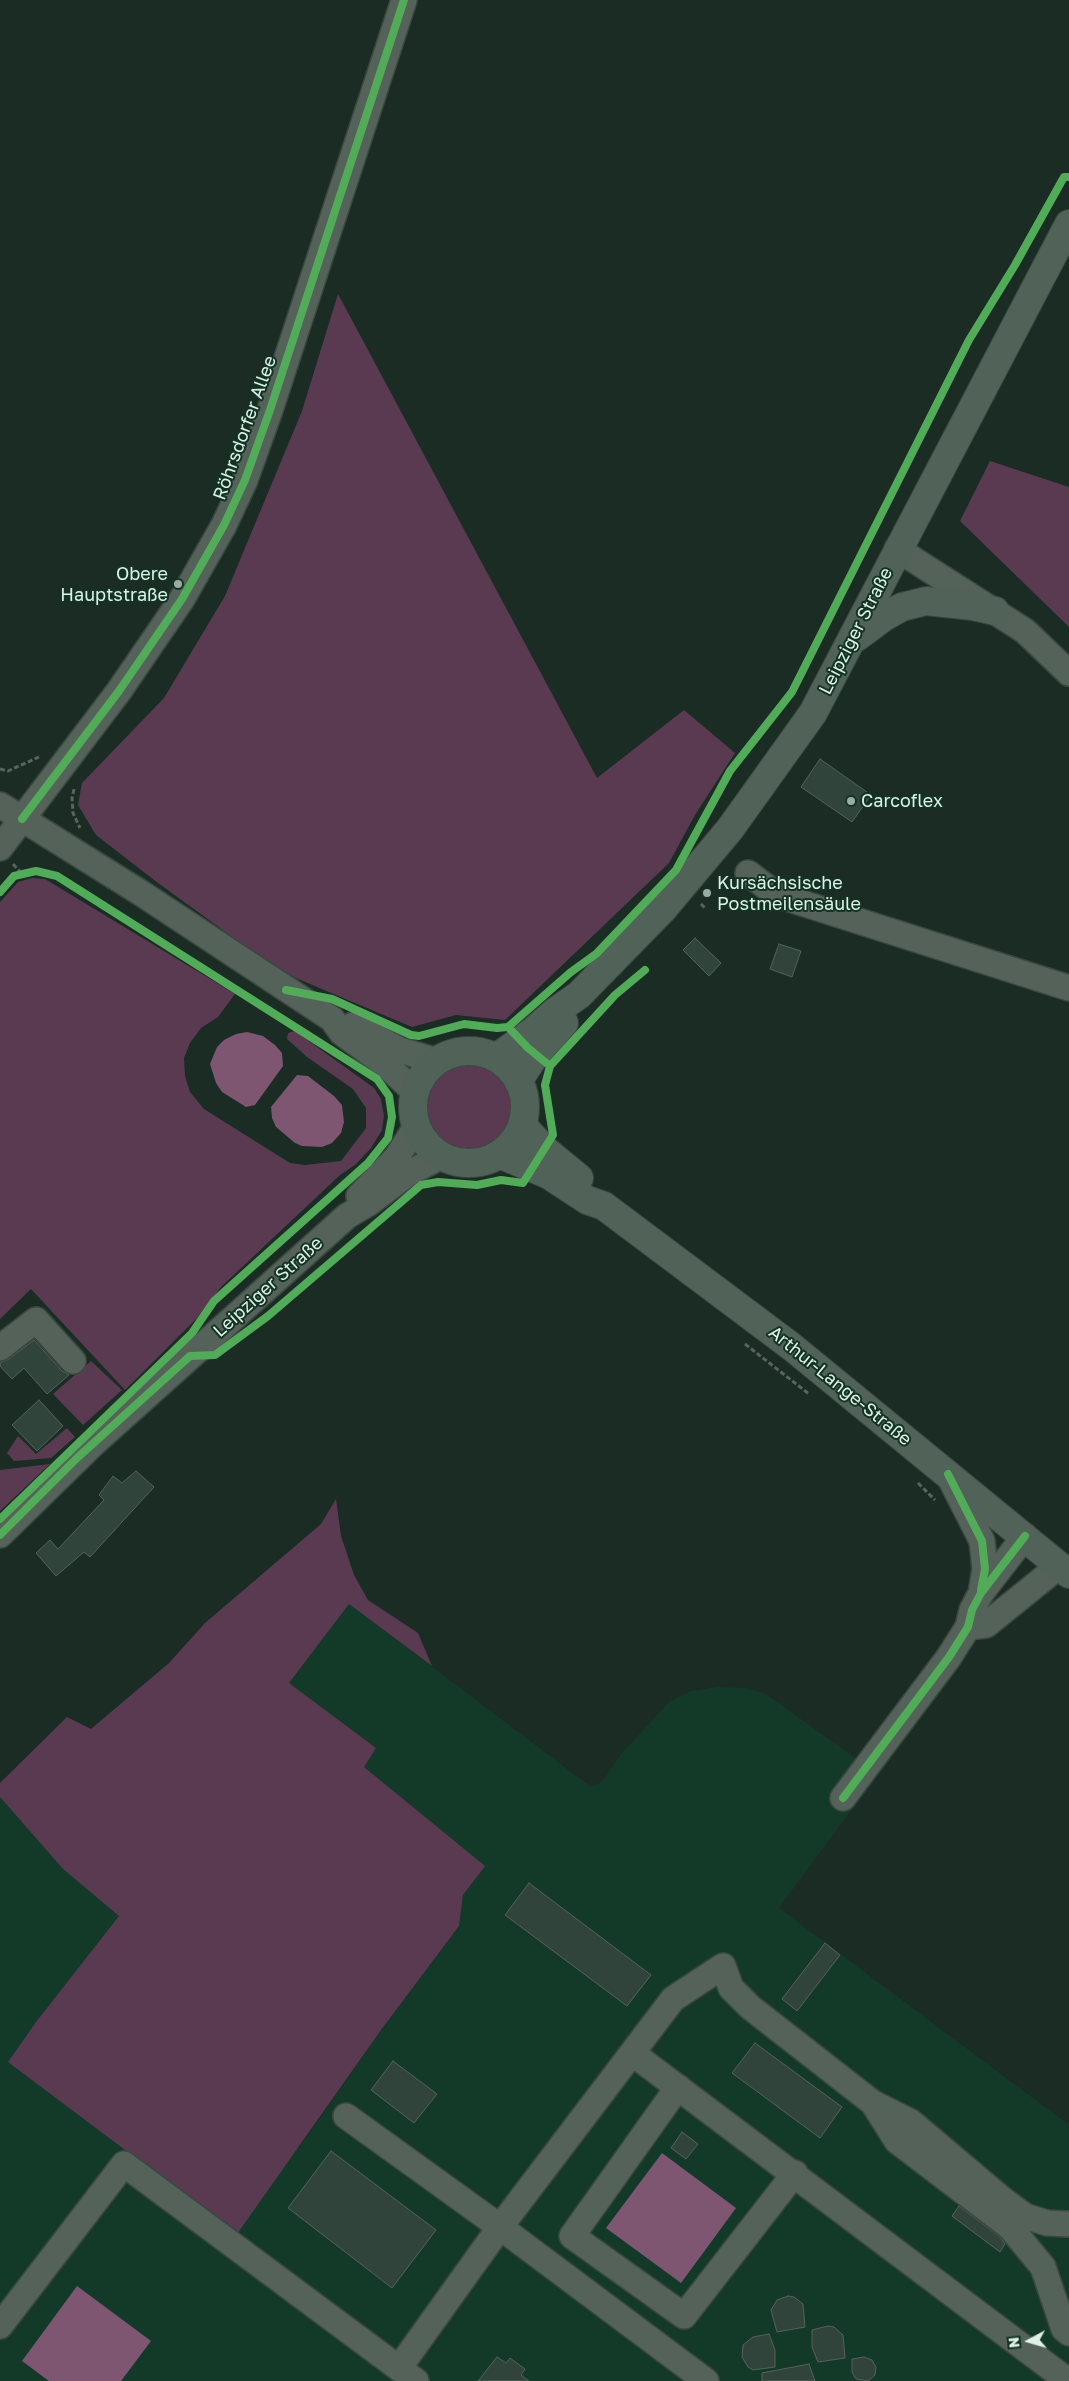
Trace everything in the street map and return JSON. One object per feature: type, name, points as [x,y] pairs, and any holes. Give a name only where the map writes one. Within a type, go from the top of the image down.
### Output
[{"type":"main road","name":"Leipziger Straße","points":[[496,1058],[532,1032],[556,1011],[580,995],[663,908],[730,829],[813,713],[853,639],[897,549],[1069,224]]},
{"type":"main road","points":[[853,639],[902,607],[926,602],[973,606],[995,612]]},
{"type":"main road","name":"Leipziger Straße","points":[[518,1081],[536,1054],[568,1018],[580,995]]},
{"type":"main road","points":[[464,1051],[480,1052],[496,1058],[509,1068],[518,1081],[523,1096],[524,1112],[522,1124],[514,1141],[500,1154],[487,1161],[470,1163],[453,1161],[440,1169],[416,1128],[412,1110],[414,1092],[422,1076],[437,1061],[447,1055],[464,1051]]},
{"type":"main road","name":"Arthur-Lange-Straße","points":[[522,1124],[544,1149],[595,1191],[604,1206]]},
{"type":"main road","name":"Arthur-Lange-Straße","points":[[500,1154],[549,1175],[588,1200],[604,1206],[792,1346],[1064,1570]]},
{"type":"street","name":"Röhrsdorfer Allee","points":[[0,848],[119,691],[182,599],[224,525],[245,480],[270,410],[404,0]]},
{"type":"street","points":[[897,549],[1025,631],[1069,673]]},
{"type":"street","points":[[0,805],[136,890],[332,1019],[342,1033],[387,1066],[414,1092]]},
{"type":"street","points":[[748,873],[777,895],[1069,988]]},
{"type":"street","points":[[332,1019],[346,1021],[400,1050],[437,1061]]},
{"type":"street","name":"Leipziger Straße","points":[[347,1216],[361,1193],[396,1158],[416,1128]]},
{"type":"street","name":"Leipziger Straße","points":[[0,1535],[77,1458],[347,1216],[370,1203],[410,1173],[440,1169]]},
{"type":"street","points":[[0,1348],[36,1320],[73,1361]]},
{"type":"street","points":[[948,1474],[982,1541],[984,1570],[981,1593]]},
{"type":"street","points":[[843,1798],[949,1657],[968,1627],[972,1610],[981,1593],[1024,1536]]},
{"type":"street","points":[[968,1627],[986,1625],[1064,1570]]},
{"type":"street","points":[[0,2326],[124,2164],[407,2375],[500,2228],[673,1999],[723,1966],[731,1988],[750,2006],[873,2102],[911,2122],[1002,2199],[1025,2216],[1047,2223],[1069,2224]]},
{"type":"street","points":[[632,2053],[795,2173],[1068,2381]]},
{"type":"street","points":[[678,2087],[572,2236],[684,2316]]},
{"type":"street","points":[[873,2102],[897,2141],[1010,2228],[1043,2267],[1064,2329],[1069,2333]]},
{"type":"street","points":[[346,2116],[706,2381]]},
{"type":"street","points":[[681,2362],[674,2336],[684,2316],[795,2173]]},
{"type":"street","points":[[1010,2228],[1069,2238]]},
{"type":"path","points":[[695,835],[723,783],[792,692],[969,340],[1015,266],[1064,177],[1069,178]]},
{"type":"path","points":[[754,741],[759,745]]},
{"type":"path","points":[[0,769],[8,771],[39,758],[45,751]]},
{"type":"path","points":[[723,783],[729,786]]},
{"type":"path","points":[[0,892],[14,876],[36,871],[57,876],[328,1048]]},
{"type":"path","points":[[124,918],[136,890]]},
{"type":"path","points":[[700,904],[705,908]]},
{"type":"path","points":[[385,1091],[388,1096],[392,1117],[390,1131]]},
{"type":"path","points":[[440,1169],[477,1185],[508,1180]]},
{"type":"path","points":[[208,1309],[214,1301],[338,1189]]},
{"type":"path","points":[[738,1338],[814,1398]]},
{"type":"path","points":[[911,1476],[938,1502]]},
{"type":"shaded area","points":[[338,294],[597,778],[684,710],[735,753],[695,815],[669,863],[505,1020],[456,1015],[412,1027],[291,976],[271,965],[158,883],[96,835],[78,805],[82,783],[164,698],[225,596],[302,411]]},
{"type":"shaded area","points":[[990,461],[1069,487],[1069,627],[960,521]]},
{"type":"shaded area","points":[[32,878],[45,879],[235,994],[218,1017],[201,1028],[190,1043],[184,1058],[185,1076],[190,1092],[204,1109],[290,1163],[305,1165],[341,1161],[366,1128],[366,1108],[353,1089],[307,1057],[287,1039],[288,1033],[295,1031],[374,1088],[381,1099],[384,1116],[382,1130],[371,1148],[355,1165],[340,1175],[222,1286],[197,1318],[125,1390],[31,1289],[0,1319],[0,902],[18,882]]},
{"type":"shaded area","points":[[247,1032],[263,1036],[275,1045],[282,1053],[283,1066],[255,1105],[246,1107],[222,1092],[216,1083],[210,1064],[217,1047],[224,1040],[236,1034]]},
{"type":"shaded area","points":[[469,1065],[492,1072],[504,1084],[511,1107],[504,1130],[492,1142],[469,1149],[446,1142],[434,1130],[427,1107],[434,1084],[446,1072]]},
{"type":"shaded area","points":[[297,1075],[308,1076],[334,1096],[342,1105],[344,1122],[341,1133],[332,1143],[322,1147],[302,1146],[295,1143],[276,1127],[272,1118],[271,1107]]},
{"type":"shaded area","points":[[91,1361],[122,1390],[83,1425],[53,1394]]},
{"type":"shaded area","points":[[67,1428],[75,1437],[51,1458],[14,1461],[7,1453],[18,1436],[36,1454]]},
{"type":"shaded area","points":[[50,1464],[0,1511],[0,1470]]},
{"type":"shaded area","points":[[336,1499],[341,1536],[354,1575],[368,1600],[418,1633],[432,1666],[349,1604],[289,1683],[376,1748],[364,1767],[485,1866],[463,1895],[459,1926],[381,2030],[237,2234],[8,2062],[36,2022],[119,1916],[63,1869],[0,1797],[0,1783],[67,1717],[91,1729],[169,1663],[205,1623],[321,1524]]},
{"type":"shaded area","points":[[349,1604],[591,1787],[602,1782],[622,1753],[669,1702],[691,1691],[718,1687],[745,1688],[766,1694],[878,1774],[779,1908],[1069,2125],[1069,2381],[0,2381],[0,1797],[63,1869],[119,1916],[36,2022],[9,2062],[299,2148],[381,2030],[459,1926],[463,1895],[484,1866],[363,1766],[376,1748],[289,1683]]},
{"type":"shaded area","points":[[662,2153],[736,2208],[681,2283],[606,2228]]},
{"type":"shaded area","points":[[77,2286],[151,2341],[121,2381],[49,2381],[22,2361]]},
{"type":"building","points":[[820,759],[871,795],[852,822],[801,787]]},
{"type":"building","points":[[695,938],[721,963],[709,976],[683,950]]},
{"type":"building","points":[[779,944],[801,951],[792,977],[770,969]]},
{"type":"building","points":[[34,1340],[62,1371],[69,1375],[47,1394],[24,1368],[12,1379],[0,1366],[1,1362],[9,1359]]},
{"type":"building","points":[[39,1400],[63,1426],[37,1451],[12,1425]]},
{"type":"building","points":[[136,1471],[154,1487],[90,1557],[84,1552],[56,1576],[36,1553],[50,1540],[58,1549],[104,1500],[99,1495],[113,1476],[122,1483]]},
{"type":"building","points":[[529,1883],[651,1975],[627,2006],[505,1915]]},
{"type":"building","points":[[825,1943],[840,1955],[797,2011],[782,1999]]},
{"type":"building","points":[[755,2043],[842,2107],[820,2138],[732,2073]]},
{"type":"building","points":[[393,2061],[437,2094],[414,2123],[371,2090]]},
{"type":"building","points":[[682,2132],[698,2144],[686,2159],[671,2148]]},
{"type":"building","points":[[331,2151],[436,2230],[392,2288],[288,2208]]},
{"type":"building","points":[[959,2206],[1000,2237],[1005,2244],[1000,2252],[952,2216]]},
{"type":"building","points":[[788,2296],[794,2297],[803,2304],[805,2327],[777,2332],[771,2310],[777,2300]]},
{"type":"building","points":[[828,2326],[834,2327],[843,2335],[845,2358],[818,2362],[812,2347],[812,2330]]},
{"type":"building","points":[[769,2334],[775,2350],[775,2367],[753,2370],[748,2367],[742,2357],[743,2345],[753,2337]]},
{"type":"building","points":[[497,2357],[506,2363],[510,2358],[525,2369],[521,2375],[529,2381],[478,2381]]},
{"type":"building","points":[[864,2357],[872,2360],[876,2367],[875,2375],[868,2381],[856,2379],[852,2372],[852,2359]]},
{"type":"building","points":[[809,2364],[815,2381],[762,2381],[762,2373]]},
{"type":"cycle path","points":[[22,819],[119,691],[182,599],[224,525],[245,480],[270,410],[404,0]]},
{"type":"cycle path","points":[[508,1027],[571,972],[596,954],[676,870],[730,771],[792,692],[969,340],[1015,265],[1064,177],[1069,177]]},
{"type":"cycle path","points":[[0,892],[14,876],[36,871],[57,876],[377,1079],[389,1096],[392,1117],[388,1138],[368,1163],[214,1301],[192,1333],[0,1519]]},
{"type":"cycle path","points":[[550,1066],[615,995],[645,970]]},
{"type":"cycle path","points":[[0,1535],[77,1458],[190,1356],[215,1355],[268,1316],[421,1185],[438,1182],[477,1185],[501,1180],[523,1183],[553,1135],[545,1085],[550,1066],[528,1048],[508,1027],[497,1028],[464,1024],[419,1036],[411,1035],[332,999],[286,990]]},
{"type":"cycle path","points":[[948,1474],[982,1541],[985,1569],[981,1590]]},
{"type":"cycle path","points":[[843,1798],[949,1657],[968,1627],[972,1610],[981,1593],[1025,1536]]},
{"type":"place","name":"Obere Hauptstraße","points":[[178,584]]},
{"type":"place","name":"Carcoflex","points":[[851,801]]},
{"type":"place","name":"Kursächsische Postmeilensäule","points":[[707,893]]}]
